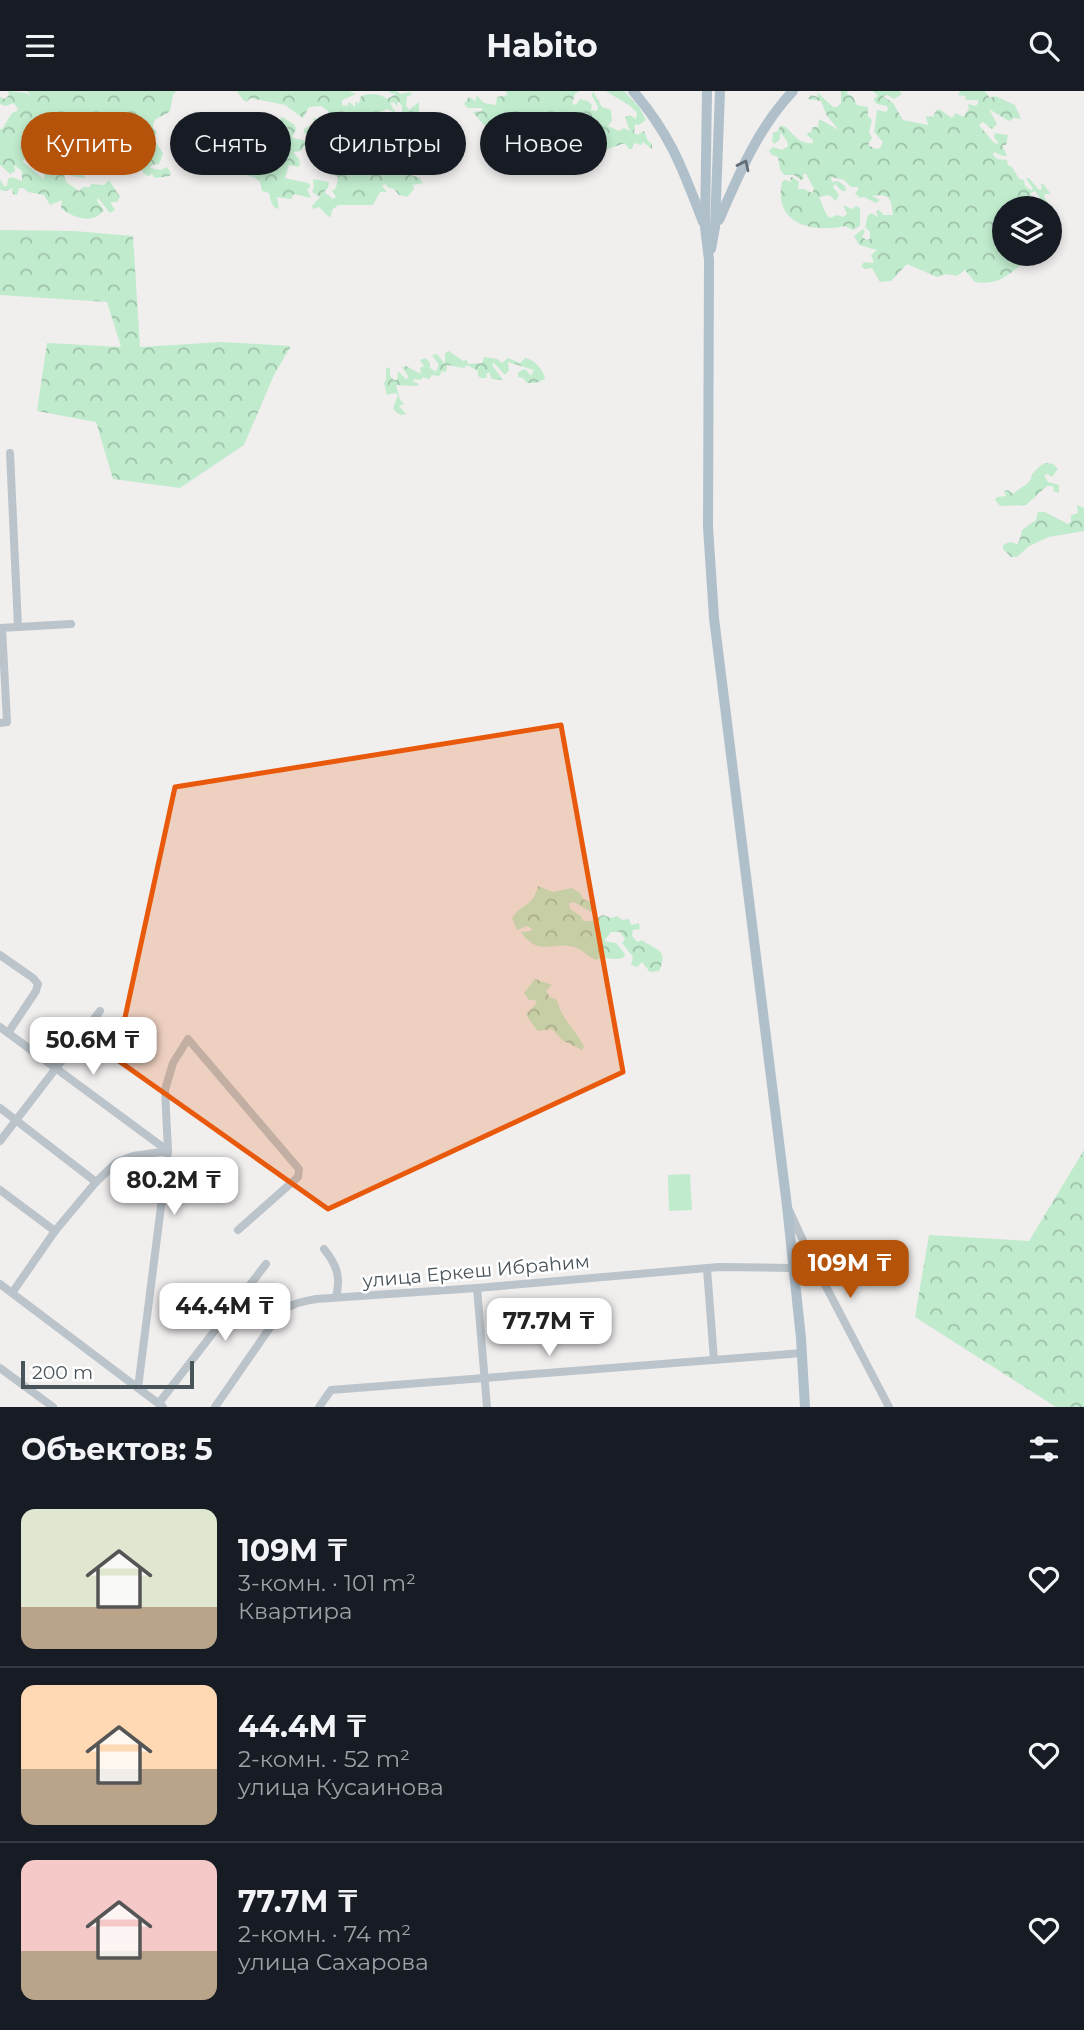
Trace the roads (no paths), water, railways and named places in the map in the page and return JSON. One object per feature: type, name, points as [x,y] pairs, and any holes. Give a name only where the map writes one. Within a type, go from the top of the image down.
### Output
[{"type":"main road","points":[[634,91],[674,147],[710,227]]},
{"type":"main road","points":[[708,91],[710,227]]},
{"type":"main road","points":[[720,91],[709,260],[708,527],[714,618],[787,1206],[805,1407]]},
{"type":"main road","points":[[710,227],[767,123],[793,91]]},
{"type":"street","points":[[10,453],[18,627]]},
{"type":"street","points":[[0,723],[7,722],[1,628],[71,624]]},
{"type":"street","points":[[0,955],[38,984],[36,992],[8,1033]]},
{"type":"street","points":[[0,1141],[100,1011]]},
{"type":"street","points":[[0,1027],[168,1151]]},
{"type":"street","points":[[138,1388],[168,1151],[166,1090],[173,1063],[188,1039],[299,1169],[298,1177],[239,1230]]},
{"type":"street","points":[[0,1108],[96,1182]]},
{"type":"street","points":[[12,1293],[55,1231],[96,1182],[117,1162],[133,1156],[168,1151]]},
{"type":"street","points":[[0,1190],[55,1231]]},
{"type":"street","points":[[787,1206],[810,1256],[890,1407]]},
{"type":"street","points":[[324,1249],[336,1265],[339,1276],[336,1297]]},
{"type":"street","points":[[0,1284],[161,1405],[266,1265]]},
{"type":"street","name":"улица Еркеш Ибраһим","points":[[215,1407],[286,1308],[309,1300],[707,1269],[792,1268]]},
{"type":"street","points":[[707,1269],[714,1360]]},
{"type":"street","points":[[477,1288],[487,1407]]},
{"type":"street","points":[[319,1407],[331,1390],[802,1353]]},
{"type":"street","points":[[0,1368],[53,1407]]}]
